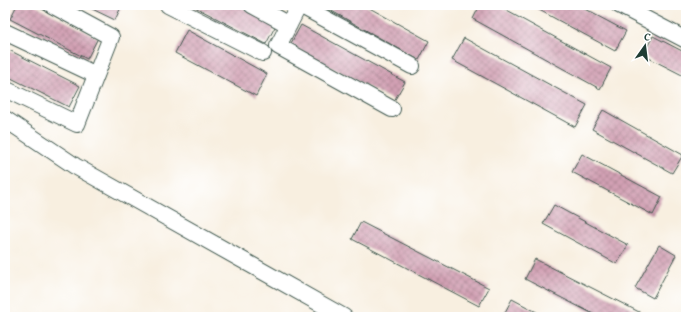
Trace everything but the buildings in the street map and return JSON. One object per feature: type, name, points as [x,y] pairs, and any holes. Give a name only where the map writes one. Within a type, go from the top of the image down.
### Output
[{"type":"street","points":[[5,89],[77,124],[111,37],[52,5]]},
{"type":"street","points":[[168,5],[263,53]]},
{"type":"street","points":[[252,5],[289,25]]},
{"type":"street","points":[[392,109],[278,46],[300,5],[412,66]]},
{"type":"street","points":[[619,5],[686,40]]},
{"type":"street","points":[[5,32],[96,75]]},
{"type":"street","points":[[5,118],[75,166],[344,317]]}]
